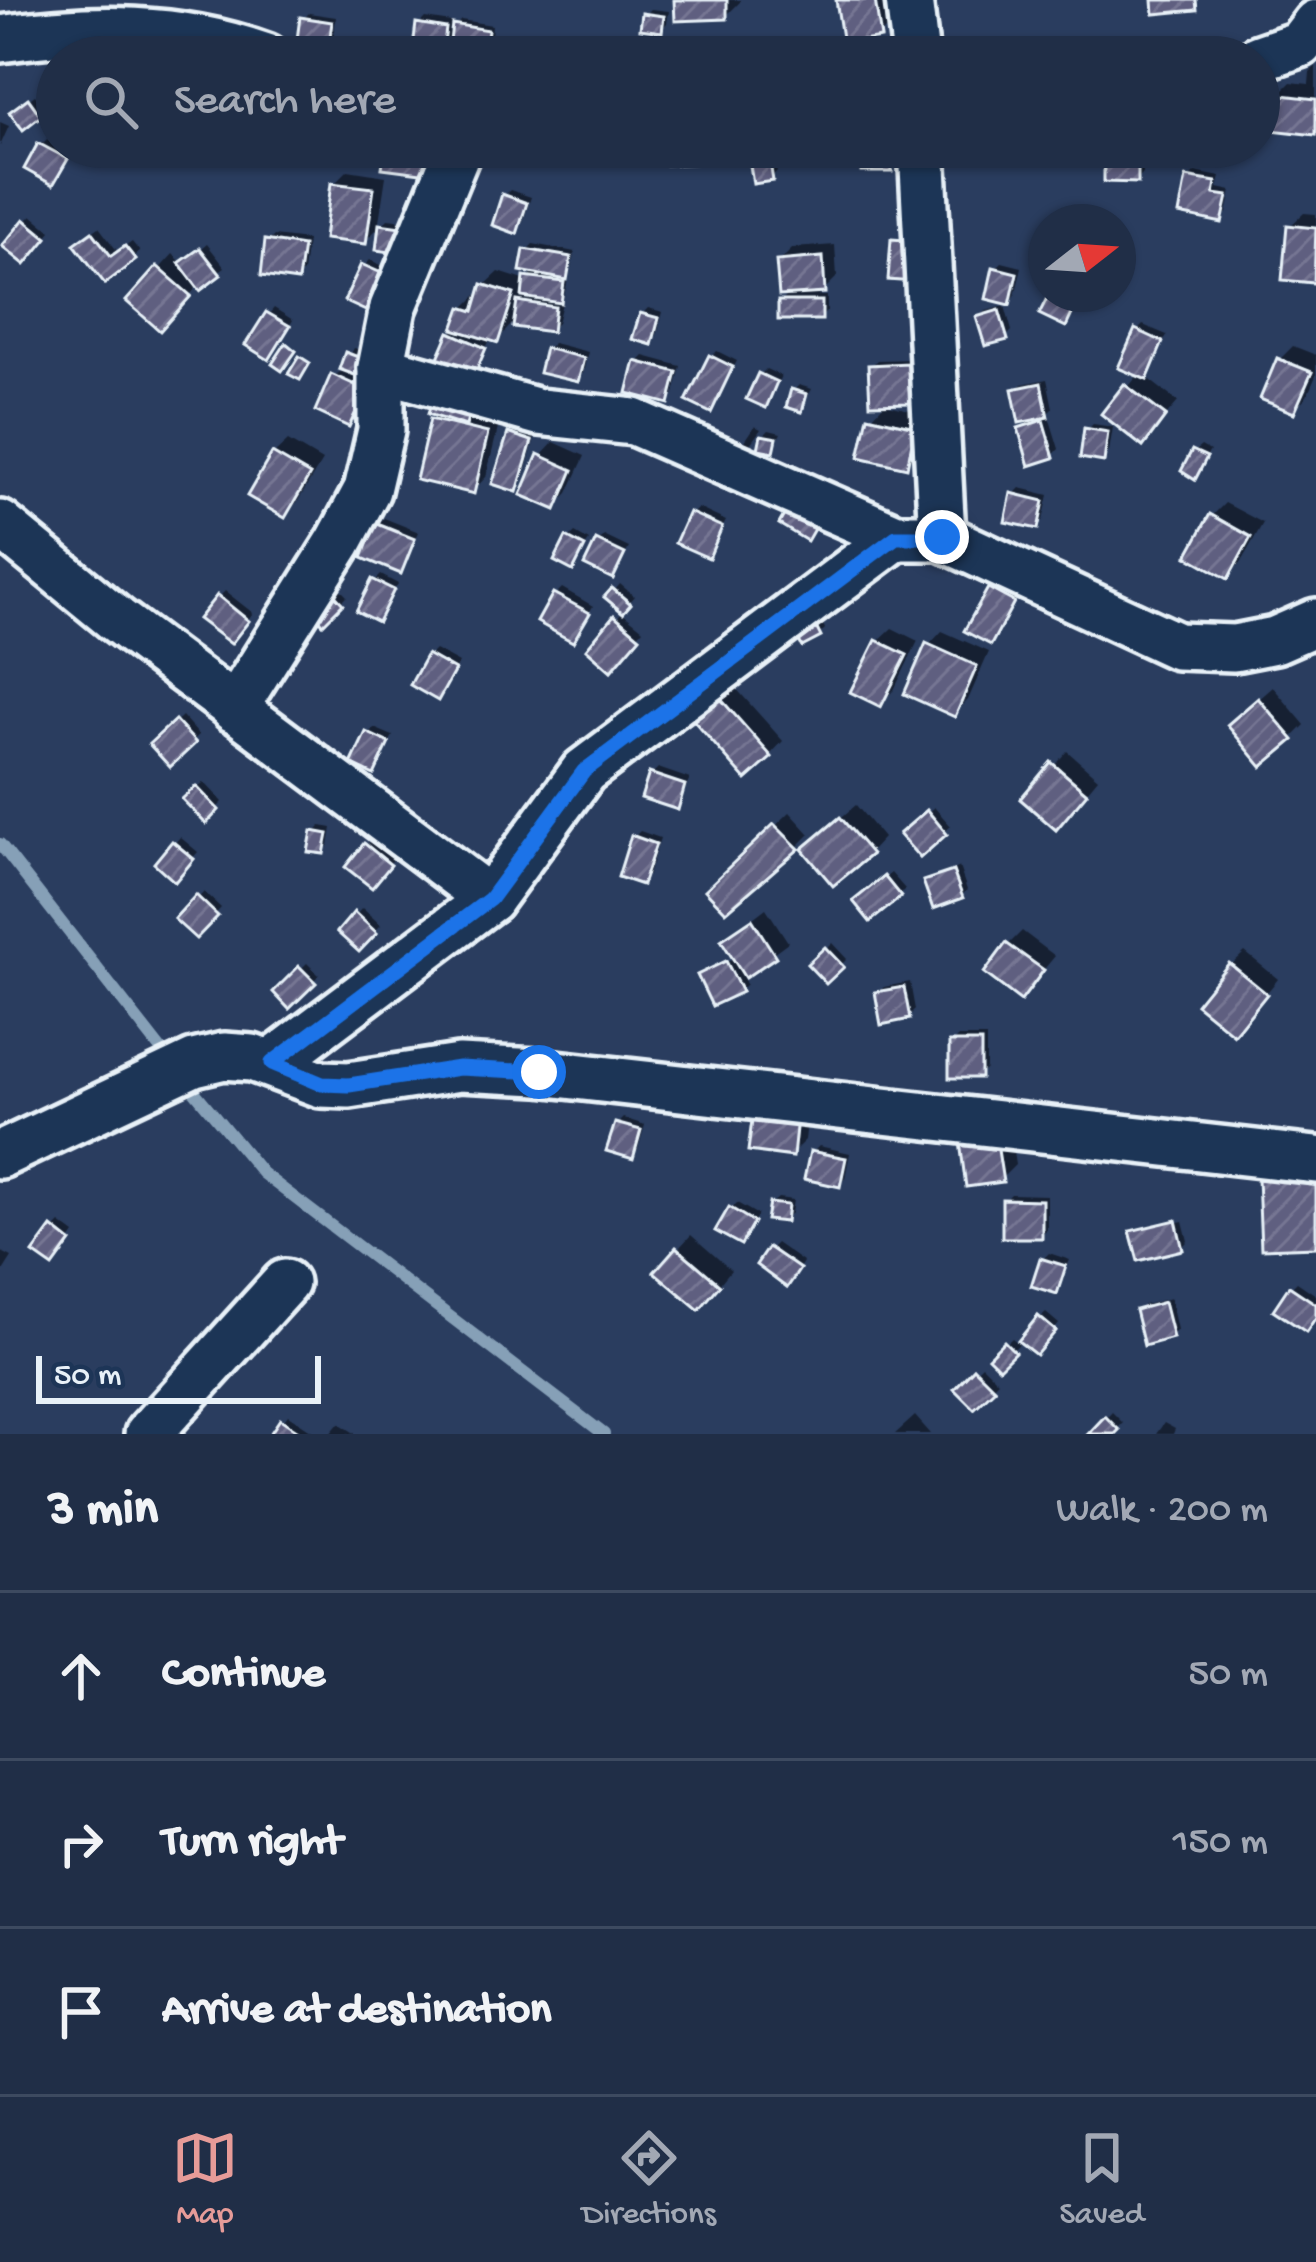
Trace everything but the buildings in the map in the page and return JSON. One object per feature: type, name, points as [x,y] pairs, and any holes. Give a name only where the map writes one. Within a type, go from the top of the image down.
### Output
[{"type":"street","points":[[909,0],[913,36]]},
{"type":"street","points":[[0,39],[74,14],[196,36]]},
{"type":"street","points":[[1280,51],[1300,44],[1316,22]]},
{"type":"street","points":[[234,709],[367,490],[380,430],[381,368],[393,308],[450,168]]},
{"type":"street","points":[[923,168],[942,537]]},
{"type":"street","points":[[381,368],[539,412],[634,422],[896,537],[942,537],[1178,646],[1255,644],[1316,622]]},
{"type":"street","points":[[0,524],[117,620],[490,899]]},
{"type":"street","points":[[272,1063],[490,899],[584,771],[896,537]]},
{"type":"street","points":[[0,1155],[194,1063],[224,1056],[272,1063],[322,1084],[349,1085],[459,1068],[539,1072],[1316,1160]]},
{"type":"street","points":[[148,1434],[284,1283]]},
{"type":"waterway","points":[[0,844],[172,1064]]},
{"type":"waterway","points":[[185,1080],[262,1173],[604,1434]]},
{"type":"route","points":[[539,1072],[459,1068],[349,1085],[322,1084],[272,1063],[490,899],[584,771],[896,537],[942,537]]}]
